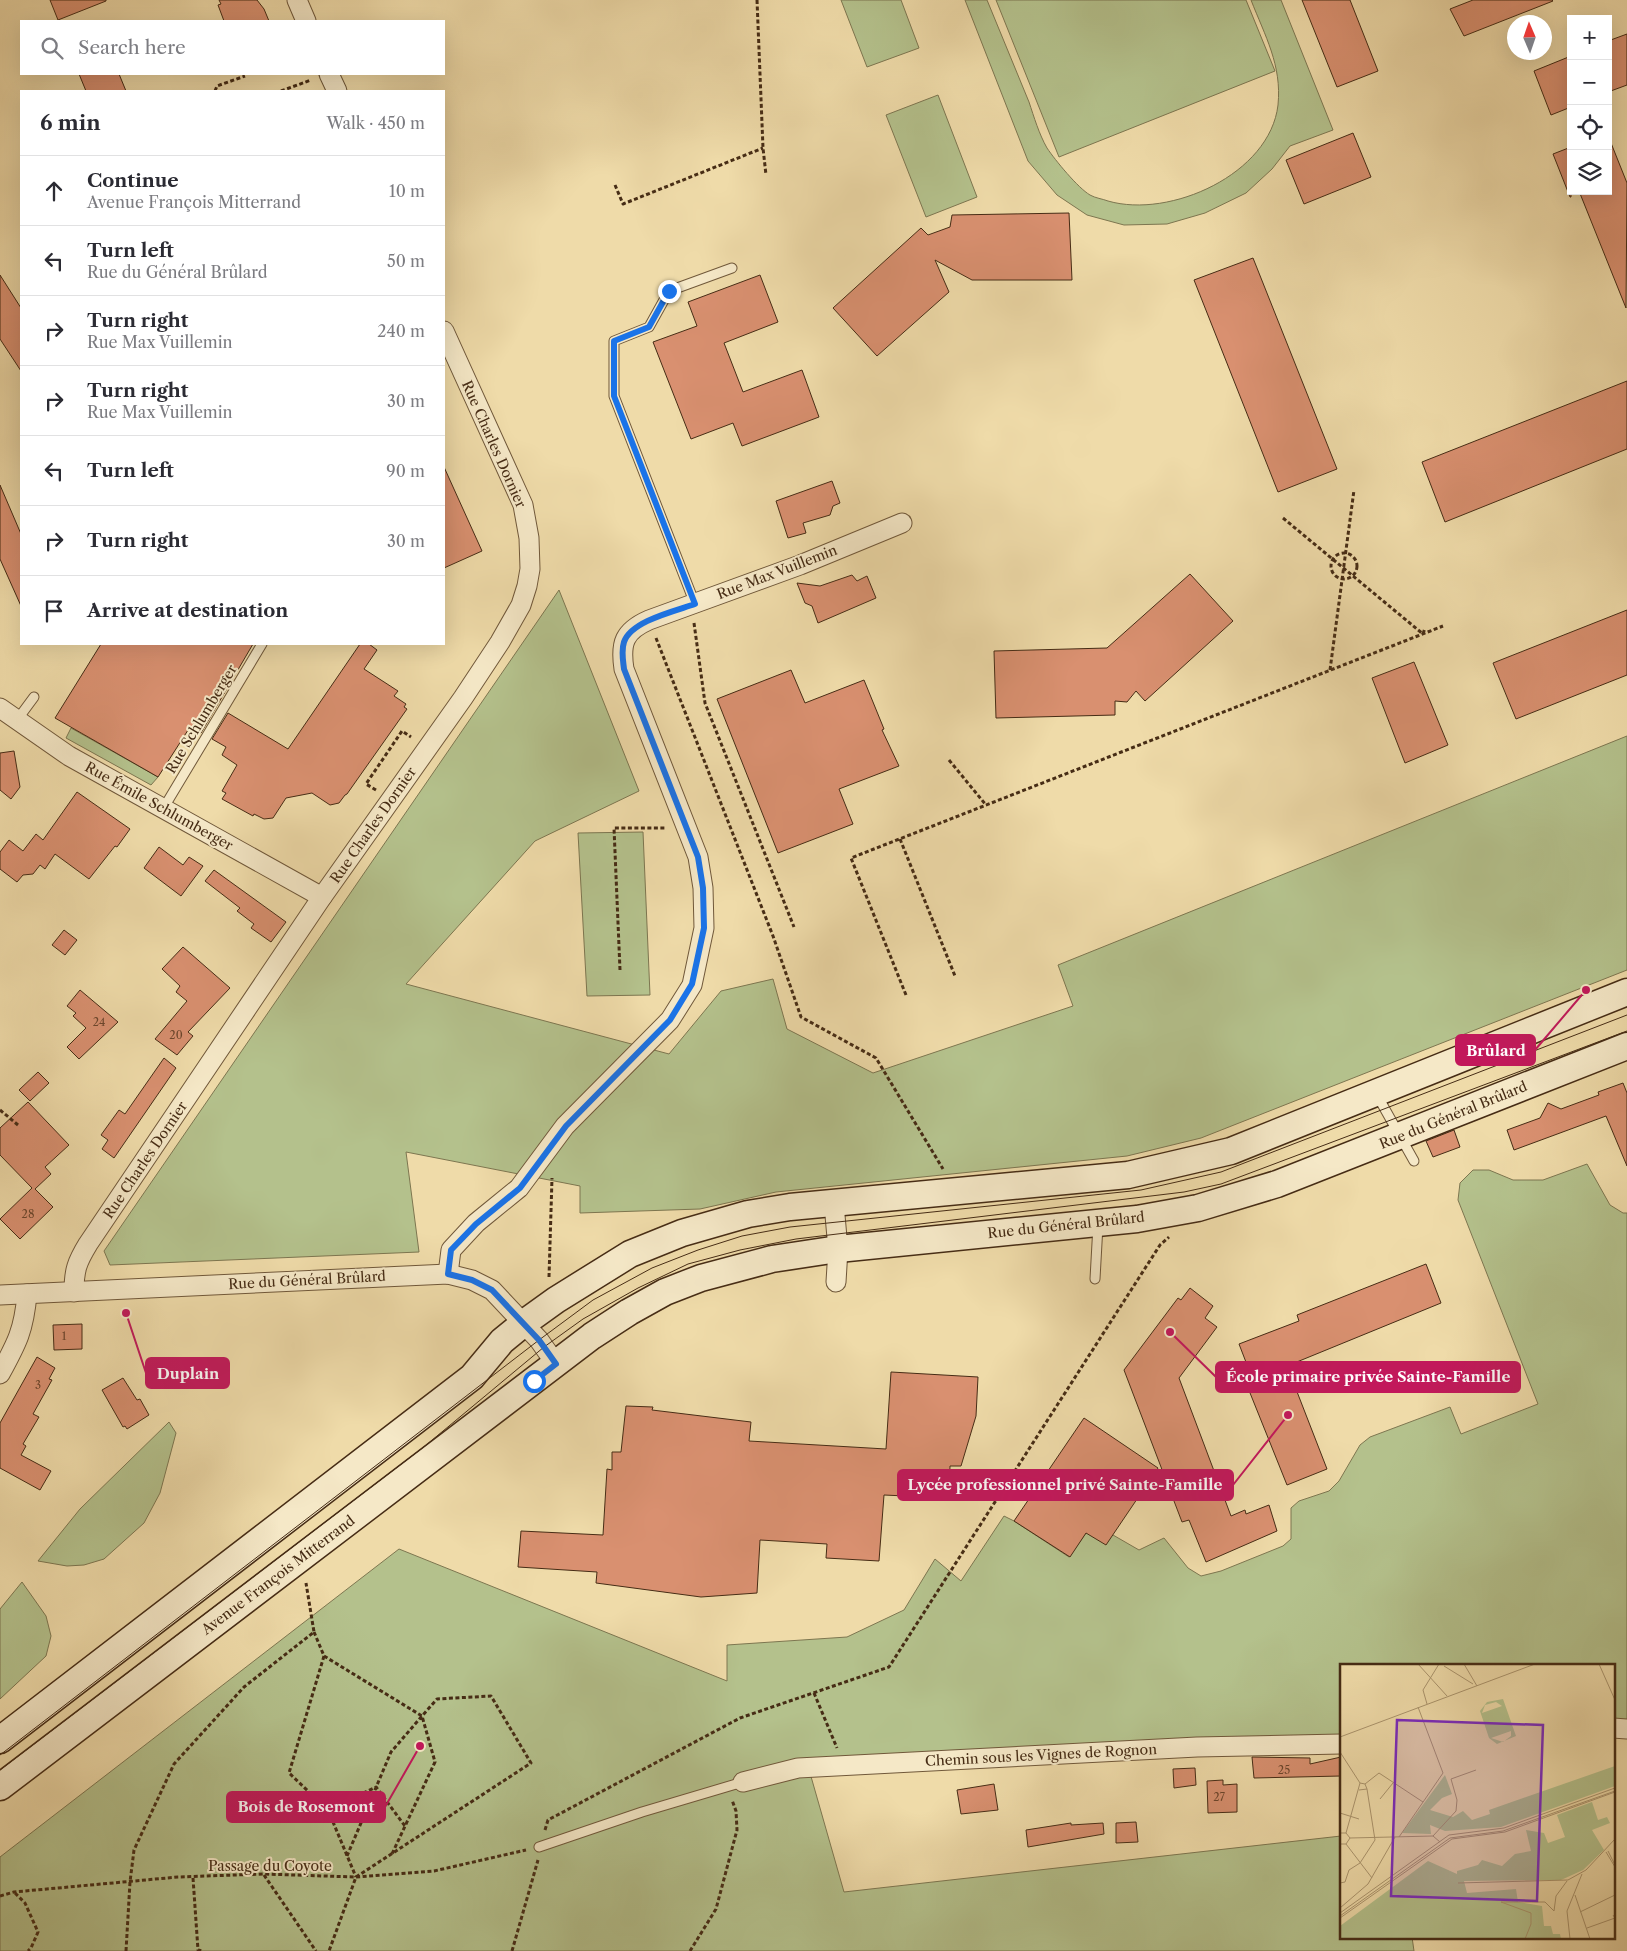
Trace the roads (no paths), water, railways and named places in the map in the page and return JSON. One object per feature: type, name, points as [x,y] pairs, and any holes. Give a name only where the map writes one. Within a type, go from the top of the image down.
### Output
[{"type":"main road","points":[[0,1740],[472,1377],[502,1342],[524,1323],[556,1300],[630,1254],[682,1233],[748,1214],[790,1207],[1128,1175],[1231,1151],[1627,992]]},
{"type":"main road","name":"Rue du Général Brûlard","points":[[556,1364],[592,1336],[629,1312],[665,1292],[701,1278],[798,1253],[1137,1219],[1198,1208],[1240,1196],[1627,1046]]},
{"type":"main road","name":"Avenue François Mitterrand","points":[[0,1787],[556,1364]]},
{"type":"street","points":[[297,0],[306,20]]},
{"type":"street","points":[[324,75],[336,90]]},
{"type":"street","name":"Rue Charles Dornier","points":[[74,1292],[76,1264],[88,1244],[322,897],[500,642],[521,604],[530,568],[529,538],[523,505],[445,333]]},
{"type":"street","name":"Rue Max Vuillemin","points":[[448,1274],[451,1250],[476,1224],[520,1188],[566,1126],[670,1020],[692,984],[704,928],[703,888],[698,857],[624,669],[622,655],[624,642],[635,627],[694,613],[800,564],[902,523]]},
{"type":"street","name":"Rue Émile Schlumberger","points":[[0,708],[69,756],[322,897]]},
{"type":"street","points":[[834,1204],[838,1249],[836,1282]]},
{"type":"street","name":"Rue du Général Brûlard","points":[[0,1295],[448,1274],[472,1280],[492,1290],[524,1323],[556,1364]]},
{"type":"street","points":[[0,1374],[18,1341],[25,1315],[27,1294]]},
{"type":"street","points":[[1614,1728],[1627,1729]]},
{"type":"street","name":"Chemin sous les Vignes de Rognon","points":[[736,1784],[768,1774],[798,1768],[1197,1747],[1340,1744]]},
{"type":"lane","points":[[694,613],[614,396],[614,341],[649,327],[669,291],[732,268]]},
{"type":"lane","name":"Rue Schlumberger","points":[[162,809],[261,645]]},
{"type":"lane","points":[[17,720],[34,697]]},
{"type":"lane","points":[[1376,1093],[1414,1160]]},
{"type":"lane","points":[[1095,1279],[1098,1222]]},
{"type":"lane","points":[[539,1847],[642,1812],[736,1784]]},
{"type":"tram line","points":[[0,1755],[539,1340],[593,1300],[652,1268],[698,1250],[742,1236],[790,1227],[1141,1190],[1221,1172],[1627,1015]]},
{"type":"tram line","points":[[0,1770],[425,1446],[544,1347],[583,1319],[638,1288],[688,1264],[740,1250],[796,1239],[1184,1192],[1221,1184],[1627,1031]]},
{"type":"place","name":"Brûlard","points":[[1586,990]]},
{"type":"place","name":"Duplain","points":[[126,1313]]},
{"type":"place","name":"École primaire privée Sainte-Famille","points":[[1170,1332]]},
{"type":"place","name":"Lycée professionnel privé Sainte-Famille","points":[[1288,1415]]},
{"type":"place","name":"Bois de Rosemont","points":[[420,1746]]}]
